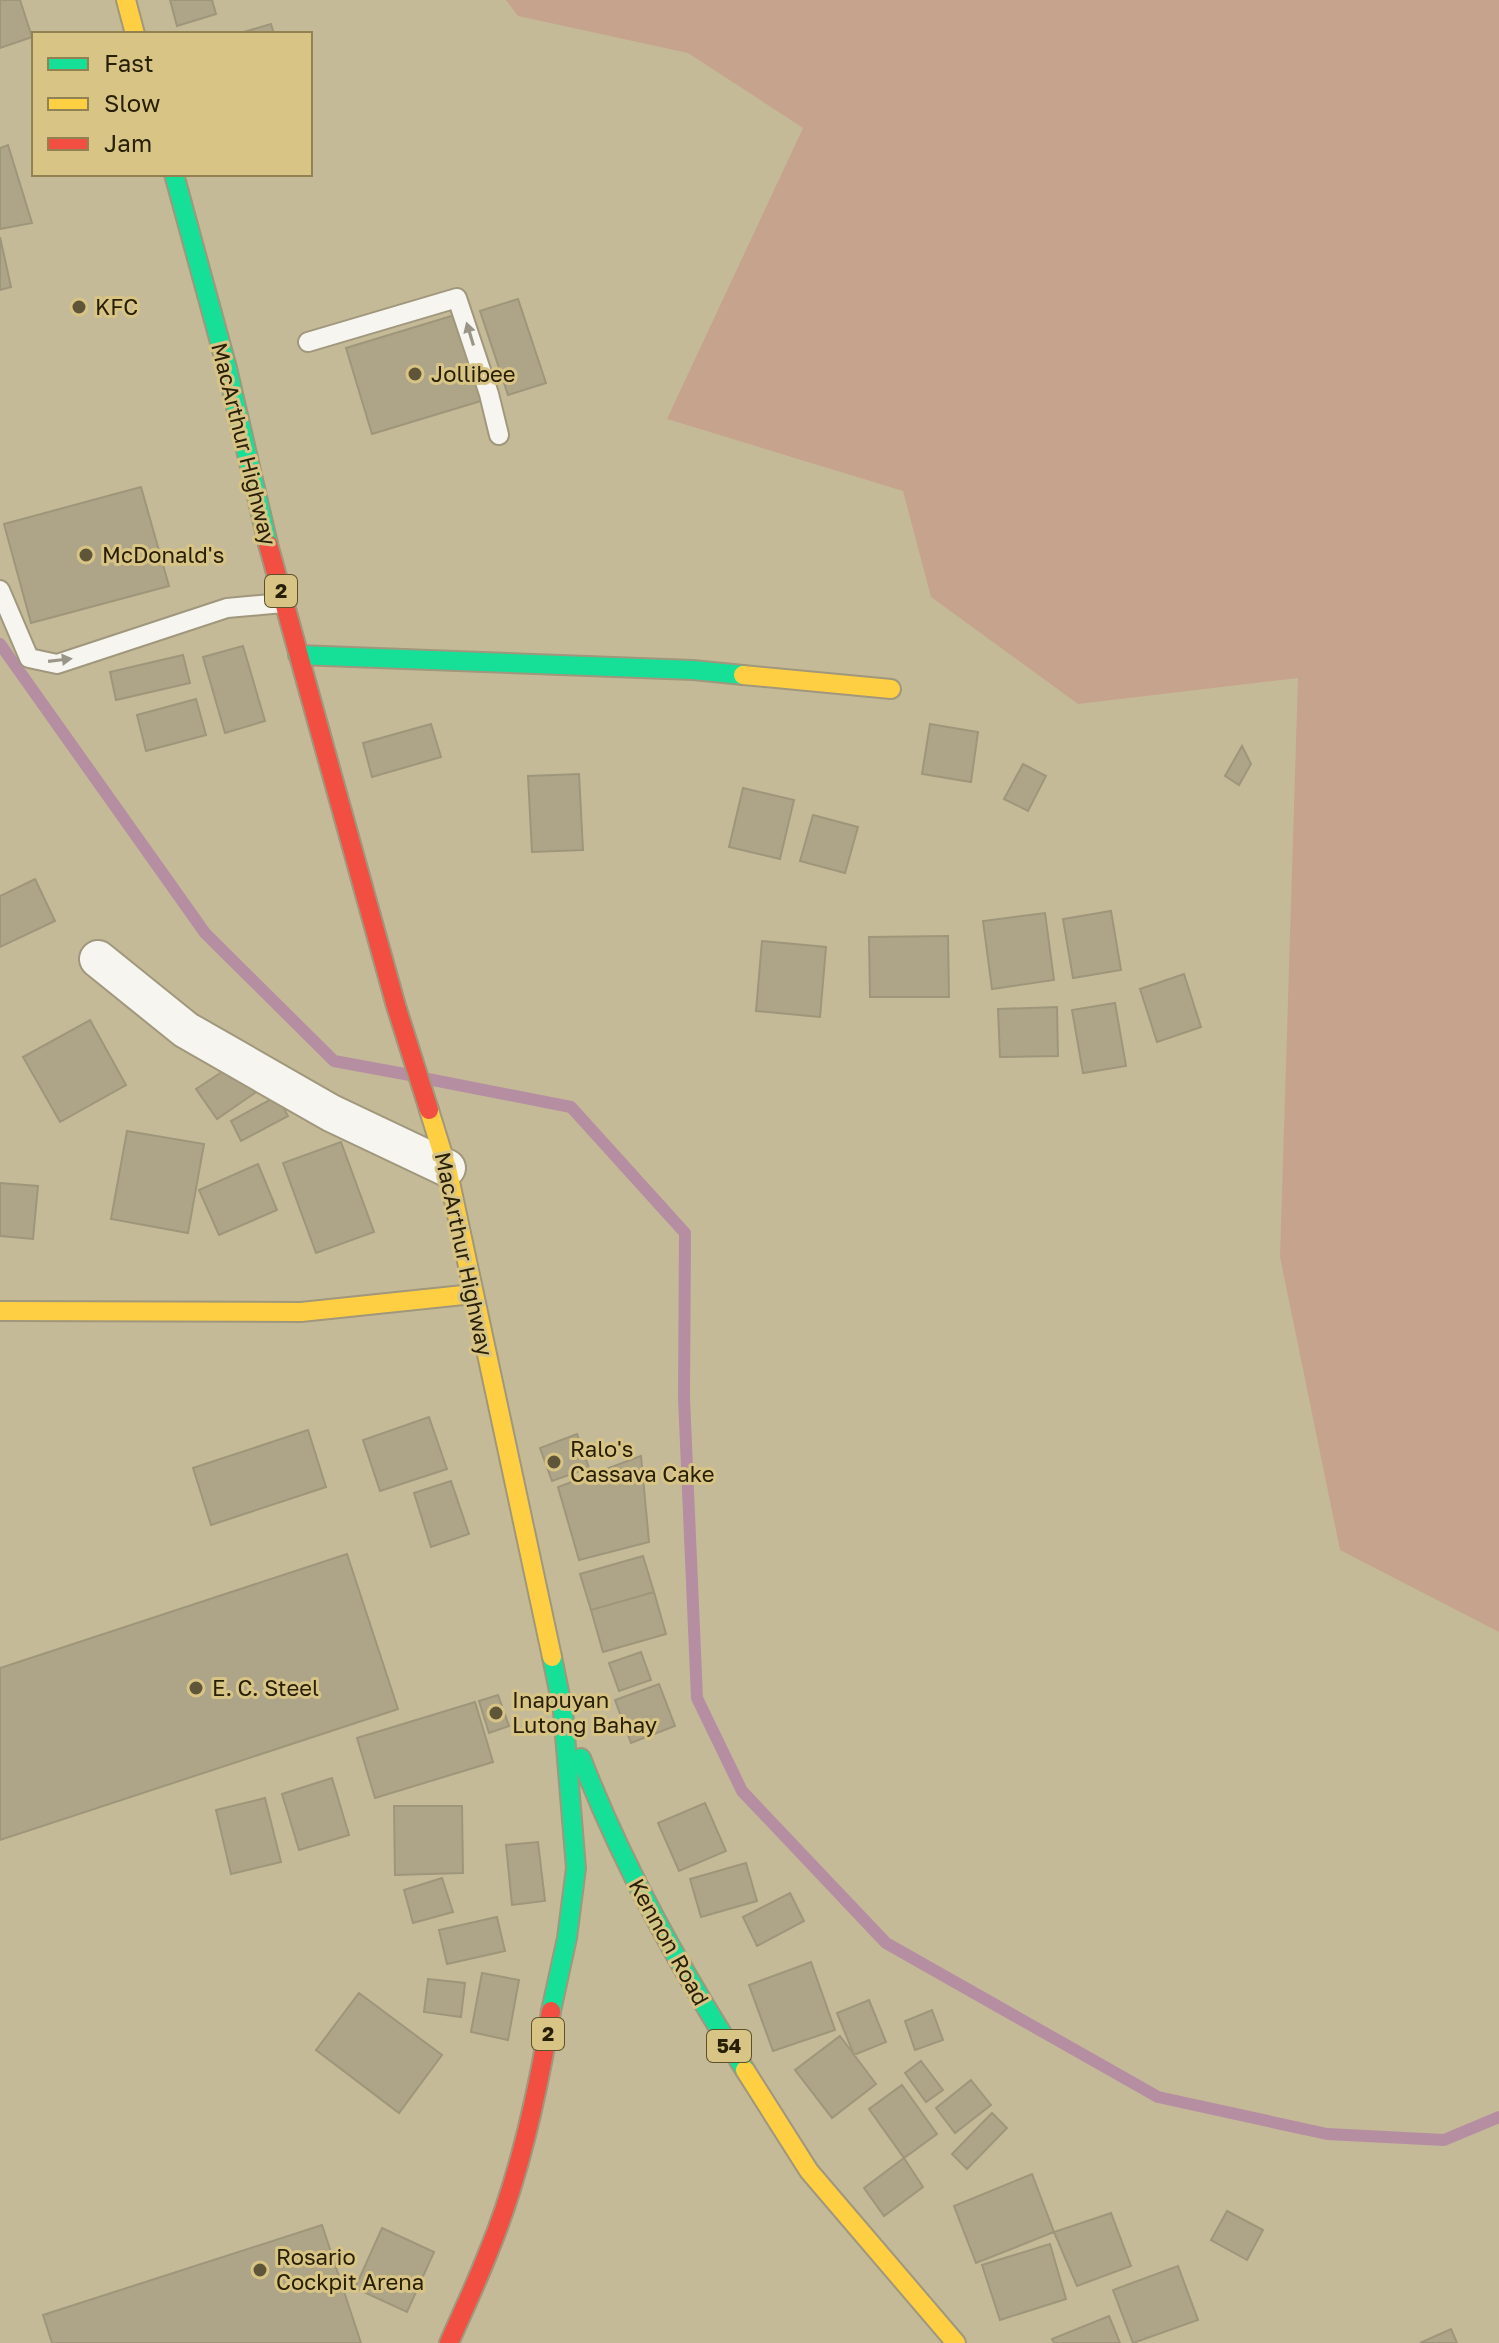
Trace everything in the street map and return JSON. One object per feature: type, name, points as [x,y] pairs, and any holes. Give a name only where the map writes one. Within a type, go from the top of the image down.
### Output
[{"type":"main road","points":[[126,0],[134,32]]},
{"type":"main road","name":"MacArthur Highway","points":[[175,176],[227,368],[258,506],[298,655],[396,1006],[447,1168],[563,1711],[576,1868],[567,1938],[541,2074],[515,2176],[489,2252],[449,2343]]},
{"type":"main road","points":[[298,655],[693,670],[891,689]]},
{"type":"main road","points":[[0,1311],[65,1308],[215,1313],[305,1312],[473,1294]]},
{"type":"main road","name":"Kennon Road","points":[[563,1711],[613,1836],[653,1918],[713,2020],[809,2171],[956,2343]]},
{"type":"street","points":[[98,959],[186,1030],[331,1113],[447,1168]]},
{"type":"lane","points":[[308,342],[457,298],[489,394],[499,435]]},
{"type":"lane","points":[[0,590],[29,658],[57,664],[227,608],[285,603]]},
{"type":"shaded area","points":[[506,0],[1499,0],[1499,1632],[1340,1550],[1280,1257],[1298,678],[1078,704],[931,597],[903,491],[667,419],[803,128],[688,53],[518,16]]},
{"type":"building","points":[[0,0],[20,0],[32,37],[0,48]]},
{"type":"building","points":[[170,0],[212,0],[216,14],[177,26]]},
{"type":"building","points":[[271,24],[273,32],[244,32]]},
{"type":"building","points":[[8,145],[32,223],[0,229],[0,148]]},
{"type":"building","points":[[0,237],[11,287],[0,290]]},
{"type":"building","points":[[518,299],[546,383],[508,395],[480,311]]},
{"type":"building","name":"Jollibee","points":[[458,314],[484,400],[372,434],[346,348]]},
{"type":"building","name":"McDonald's","points":[[141,487],[169,586],[31,623],[4,524]]},
{"type":"building","points":[[243,646],[265,721],[225,733],[203,657]]},
{"type":"building","points":[[183,655],[190,683],[116,700],[110,672]]},
{"type":"building","points":[[196,699],[206,735],[146,751],[137,715]]},
{"type":"building","points":[[431,724],[441,757],[372,777],[363,743]]},
{"type":"building","points":[[930,724],[978,732],[971,782],[922,774]]},
{"type":"building","points":[[1242,746],[1251,764],[1239,785],[1225,776]]},
{"type":"building","points":[[1023,764],[1046,776],[1028,811],[1004,799]]},
{"type":"building","points":[[579,774],[583,850],[532,852],[528,776]]},
{"type":"building","points":[[743,788],[794,800],[780,859],[729,847]]},
{"type":"building","points":[[813,815],[858,827],[845,873],[800,861]]},
{"type":"building","points":[[35,879],[55,921],[0,947],[0,896]]},
{"type":"building","points":[[1111,911],[1121,970],[1073,978],[1063,919]]},
{"type":"building","points":[[1045,913],[1054,980],[992,989],[983,921]]},
{"type":"building","points":[[948,936],[949,997],[870,997],[869,937]]},
{"type":"building","points":[[762,941],[826,947],[820,1017],[756,1011]]},
{"type":"building","points":[[1184,974],[1201,1027],[1157,1042],[1140,989]]},
{"type":"building","points":[[1115,1003],[1126,1066],[1083,1073],[1072,1010]]},
{"type":"building","points":[[1057,1007],[1058,1056],[1000,1057],[998,1009]]},
{"type":"building","points":[[90,1020],[126,1085],[60,1122],[23,1057]]},
{"type":"building","points":[[240,1060],[262,1088],[217,1119],[196,1089]]},
{"type":"building","points":[[277,1096],[288,1116],[241,1141],[231,1121]]},
{"type":"building","points":[[127,1131],[204,1144],[188,1233],[111,1219]]},
{"type":"building","points":[[341,1142],[374,1232],[316,1253],[283,1163]]},
{"type":"building","points":[[258,1164],[277,1210],[219,1235],[199,1190]]},
{"type":"building","points":[[0,1183],[38,1186],[33,1239],[0,1236]]},
{"type":"building","points":[[429,1417],[447,1469],[380,1491],[363,1440]]},
{"type":"building","points":[[308,1430],[326,1487],[211,1525],[193,1468]]},
{"type":"building","points":[[577,1434],[589,1468],[552,1481],[540,1448]]},
{"type":"building","points":[[641,1456],[649,1542],[579,1560],[558,1487]]},
{"type":"building","points":[[451,1481],[469,1534],[431,1547],[414,1493]]},
{"type":"building","name":"E. C. Steel","points":[[347,1554],[398,1709],[0,1840],[0,1668]]},
{"type":"building","points":[[643,1556],[654,1592],[591,1610],[580,1574]]},
{"type":"building","points":[[654,1592],[666,1634],[603,1652],[591,1610]]},
{"type":"building","points":[[641,1652],[651,1680],[619,1691],[609,1663]]},
{"type":"building","points":[[659,1684],[675,1726],[631,1743],[615,1700]]},
{"type":"building","points":[[498,1695],[509,1726],[489,1733],[479,1701]]},
{"type":"building","points":[[475,1702],[493,1762],[375,1798],[357,1738]]},
{"type":"building","points":[[332,1778],[349,1835],[299,1850],[282,1794]]},
{"type":"building","points":[[265,1798],[281,1862],[231,1874],[216,1810]]},
{"type":"building","points":[[705,1803],[726,1851],[679,1871],[658,1823]]},
{"type":"building","points":[[394,1806],[462,1806],[463,1873],[395,1875]]},
{"type":"building","points":[[538,1842],[545,1901],[512,1905],[506,1845]]},
{"type":"building","points":[[746,1863],[757,1901],[701,1917],[690,1879]]},
{"type":"building","points":[[442,1878],[453,1912],[413,1923],[404,1890]]},
{"type":"building","points":[[790,1893],[804,1921],[757,1946],[743,1917]]},
{"type":"building","points":[[497,1917],[505,1951],[447,1964],[439,1930]]},
{"type":"building","points":[[811,1962],[835,2030],[773,2051],[749,1985]]},
{"type":"building","points":[[482,1973],[519,1980],[508,2040],[471,2032]]},
{"type":"building","points":[[428,1979],[465,1983],[461,2017],[424,2012]]},
{"type":"building","points":[[359,1993],[442,2055],[399,2113],[316,2050]]},
{"type":"building","points":[[869,2000],[886,2042],[854,2055],[837,2013]]},
{"type":"building","points":[[932,2010],[943,2040],[915,2050],[905,2021]]},
{"type":"building","points":[[840,2036],[876,2084],[832,2118],[795,2070]]},
{"type":"building","points":[[921,2061],[943,2090],[926,2102],[905,2073]]},
{"type":"building","points":[[971,2080],[991,2105],[955,2133],[936,2108]]},
{"type":"building","points":[[902,2085],[937,2134],[904,2158],[869,2109]]},
{"type":"building","points":[[992,2113],[1007,2128],[967,2169],[952,2154]]},
{"type":"building","points":[[904,2158],[923,2187],[884,2216],[864,2188]]},
{"type":"building","points":[[1032,2174],[1054,2232],[976,2263],[954,2206]]},
{"type":"building","points":[[1227,2211],[1263,2230],[1247,2260],[1211,2240]]},
{"type":"building","points":[[1111,2213],[1131,2266],[1077,2286],[1054,2232]]},
{"type":"building","name":"Rosario Cockpit Arena","points":[[322,2225],[361,2343],[52,2343],[43,2315]]},
{"type":"building","points":[[382,2228],[434,2252],[407,2312],[355,2288]]},
{"type":"building","points":[[1050,2244],[1066,2299],[1000,2320],[982,2265]]},
{"type":"building","points":[[1178,2266],[1198,2320],[1133,2343],[1113,2290]]},
{"type":"building","points":[[1109,2316],[1120,2343],[1054,2343],[1052,2339]]},
{"type":"building","points":[[1451,2329],[1457,2343],[1420,2343]]},
{"type":"waterway","points":[[0,644],[205,933],[334,1061],[410,1075]]},
{"type":"waterway","points":[[428,1079],[571,1107],[685,1233],[684,1398],[697,1698],[742,1791],[886,1943],[1158,2097],[1327,2134],[1444,2140],[1499,2117]]},
{"type":"traffic: fast","points":[[175,176],[227,368],[268,544]]},
{"type":"traffic: fast","points":[[298,655],[693,670],[743,675]]},
{"type":"traffic: fast","points":[[551,2011],[567,1938],[576,1868],[563,1711],[552,1657]]},
{"type":"traffic: fast","points":[[581,1758],[616,1840],[655,1918],[745,2070]]},
{"type":"traffic: slow","points":[[126,0],[134,32]]},
{"type":"traffic: slow","points":[[743,675],[891,689]]},
{"type":"traffic: slow","points":[[429,1110],[447,1168],[552,1657]]},
{"type":"traffic: slow","points":[[0,1311],[301,1312],[473,1294]]},
{"type":"traffic: slow","points":[[745,2070],[809,2171],[956,2343]]},
{"type":"traffic: jam","points":[[268,544],[396,1006],[429,1110]]},
{"type":"traffic: jam","points":[[449,2343],[510,2194],[534,2103],[551,2011]]},
{"type":"place","name":"KFC","points":[[79,307]]},
{"type":"place","name":"Jollibee","points":[[415,374]]},
{"type":"place","name":"McDonald's","points":[[86,555]]},
{"type":"place","name":"Ralo's Cassava Cake","points":[[554,1462]]},
{"type":"place","name":"E. C. Steel","points":[[196,1688]]},
{"type":"place","name":"Inapuyan Lutong Bahay","points":[[496,1713]]},
{"type":"place","name":"Rosario Cockpit Arena","points":[[260,2270]]}]
